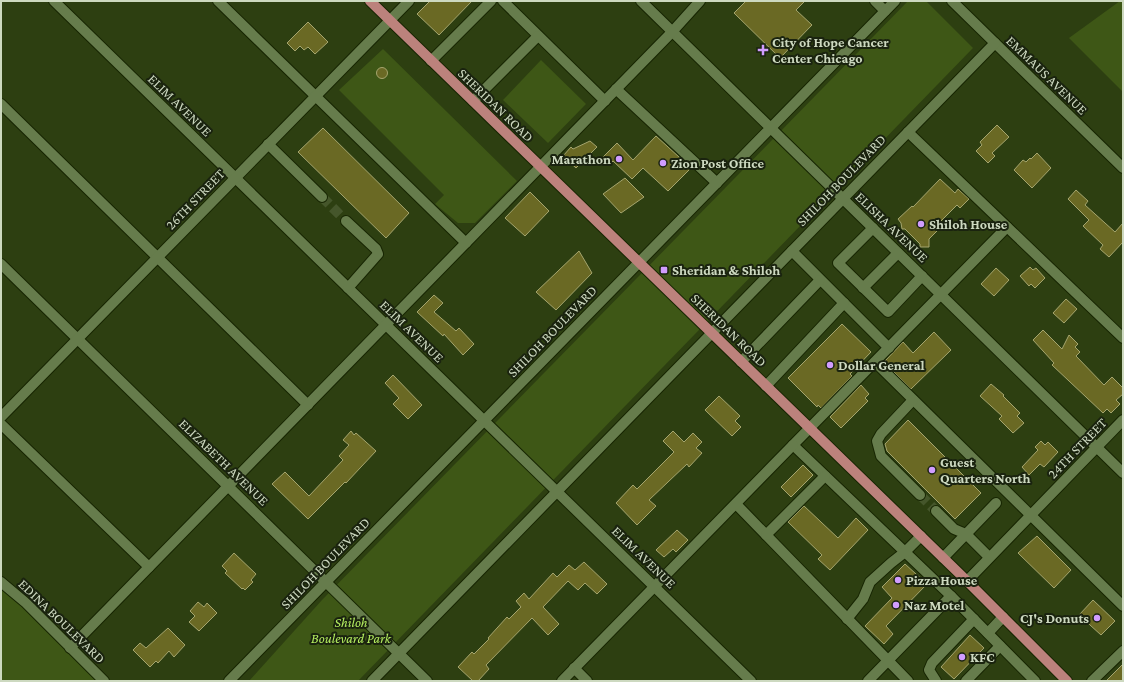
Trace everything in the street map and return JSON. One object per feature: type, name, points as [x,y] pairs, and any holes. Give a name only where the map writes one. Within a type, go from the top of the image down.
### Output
[{"type":"main road","name":"SHERIDAN ROAD","points":[[370,1],[943,558],[1067,681]]},
{"type":"street","name":"ELIM AVENUE","points":[[54,1],[750,681]]},
{"type":"street","points":[[218,1],[466,243]]},
{"type":"street","name":"26TH STREET","points":[[1,417],[409,1]]},
{"type":"street","points":[[431,61],[491,1]]},
{"type":"street","points":[[502,1],[605,101]]},
{"type":"street","name":"ELISHA AVENUE","points":[[642,1],[1123,473]]},
{"type":"street","points":[[70,648],[605,101],[700,1]]},
{"type":"street","points":[[875,1],[885,11]]},
{"type":"street","name":"SHILOH BOULEVARD","points":[[229,681],[895,1]]},
{"type":"street","name":"EMMAUS AVENUE","points":[[952,1],[1123,168]]},
{"type":"street","points":[[472,101],[538,36]]},
{"type":"street","name":"SHILOH BOULEVARD","points":[[372,681],[995,43]]},
{"type":"street","points":[[616,89],[717,183]]},
{"type":"street","points":[[1,104],[308,405]]},
{"type":"street","points":[[908,132],[1123,338]]},
{"type":"street","points":[[268,144],[322,197]]},
{"type":"street","points":[[346,221],[376,249],[378,254],[348,288]]},
{"type":"street","points":[[873,228],[838,264],[888,312],[922,276]]},
{"type":"street","points":[[562,681],[1007,228]]},
{"type":"street","points":[[792,251],[889,348]]},
{"type":"street","points":[[863,288],[898,253]]},
{"type":"street","name":"ELIZABETH AVENUE","points":[[1,264],[428,681]]},
{"type":"street","points":[[741,362],[820,280]]},
{"type":"street","points":[[766,386],[844,303]]},
{"type":"street","points":[[875,362],[1123,606]]},
{"type":"street","points":[[913,400],[881,434],[877,441],[881,456],[920,495]]},
{"type":"street","name":"24TH STREET","points":[[966,581],[1123,420]]},
{"type":"street","points":[[1,424],[149,567]]},
{"type":"street","points":[[793,445],[951,596],[1035,681]]},
{"type":"street","points":[[766,535],[825,476]]},
{"type":"street","points":[[943,558],[996,503]]},
{"type":"street","points":[[736,504],[908,681]]},
{"type":"street","points":[[936,511],[954,529],[966,534],[989,557]]},
{"type":"street","points":[[847,619],[863,599],[870,582],[905,552],[920,536]]},
{"type":"street","name":"EDINA BOULEVARD","points":[[1,582],[26,604],[104,681]]},
{"type":"street","points":[[868,681],[951,596]]},
{"type":"street","points":[[988,634],[1003,617]]},
{"type":"street","points":[[936,681],[929,670],[932,663],[974,619]]},
{"type":"street","points":[[966,681],[1000,646]]},
{"type":"street","points":[[1092,681],[1123,651]]},
{"type":"street","points":[[574,668],[587,681]]},
{"type":"green space","name":"Shiloh Boulevard Park","points":[[908,1],[926,1],[973,48],[358,681],[249,681],[322,600]]},
{"type":"green space","points":[[1120,1],[1123,1],[1123,92],[1069,38]]},
{"type":"green space","points":[[383,49],[517,181],[475,223],[458,223],[435,204],[444,195],[339,90]]},
{"type":"green space","points":[[541,60],[586,104],[548,143],[503,100]]},
{"type":"green space","points":[[1,582],[104,681],[1,681]]},
{"type":"building","points":[[430,1],[472,1],[439,35],[417,14]]},
{"type":"building","points":[[746,1],[805,1],[796,10],[812,25],[780,58],[734,13]]},
{"type":"building","points":[[308,22],[328,42],[315,54],[308,47],[304,50],[300,46],[295,51],[287,43]]},
{"type":"building","points":[[380,68],[384,68],[386,69],[386,77],[380,78],[377,75],[377,71]]},
{"type":"building","points":[[997,125],[1009,137],[992,153],[995,156],[988,163],[976,151],[982,145],[980,142]]},
{"type":"building","points":[[323,128],[409,213],[386,238],[298,152]]},
{"type":"building","name":"Zion Post Office","points":[[656,136],[691,168],[668,191],[643,168],[632,179],[613,161],[610,164],[603,157],[617,143],[633,160]]},
{"type":"building","points":[[590,141],[597,147],[576,168],[563,156],[571,147],[573,149]]},
{"type":"building","points":[[1037,153],[1051,168],[1032,188],[1014,170],[1023,160],[1026,162]]},
{"type":"building","name":"Marathon","points":[[625,178],[644,197],[621,213],[603,194]]},
{"type":"building","points":[[940,179],[955,193],[958,189],[969,199],[960,208],[957,205],[939,223],[942,226],[929,239],[929,247],[920,247],[920,244],[905,229],[902,229],[901,223],[898,219],[912,206],[913,207]]},
{"type":"building","points":[[1076,190],[1088,201],[1085,205],[1115,232],[1123,223],[1123,242],[1109,257],[1100,249],[1103,245],[1083,226],[1089,220],[1068,199]]},
{"type":"building","points":[[530,192],[549,211],[525,236],[505,218]]},
{"type":"building","points":[[579,251],[592,273],[556,310],[536,292]]},
{"type":"building","points":[[1030,267],[1033,270],[1036,268],[1045,278],[1035,288],[1031,284],[1029,286],[1020,276]]},
{"type":"building","points":[[996,268],[1009,280],[994,296],[981,284]]},
{"type":"building","points":[[434,295],[443,303],[434,312],[456,331],[459,328],[474,344],[463,355],[444,334],[443,336],[417,312]]},
{"type":"building","points":[[1066,299],[1077,309],[1064,323],[1053,313]]},
{"type":"building","name":"Dollar General","points":[[842,324],[871,352],[850,374],[852,376],[821,408],[818,405],[817,407],[788,378]]},
{"type":"building","points":[[1043,330],[1062,349],[1069,335],[1078,344],[1075,347],[1080,352],[1076,356],[1104,385],[1112,377],[1123,388],[1123,394],[1116,400],[1120,404],[1111,413],[1107,409],[1103,413],[1052,365],[1054,363],[1033,340]]},
{"type":"building","points":[[934,332],[951,350],[911,389],[884,362],[903,342],[913,353]]},
{"type":"building","points":[[393,375],[422,405],[408,419],[393,404],[399,398],[385,383]]},
{"type":"building","points":[[991,384],[1004,395],[1003,396],[1020,413],[1017,416],[1024,423],[1013,433],[999,419],[1002,416],[980,396]]},
{"type":"building","points":[[861,385],[869,394],[865,398],[868,401],[841,428],[830,417]]},
{"type":"building","points":[[719,396],[740,416],[735,421],[741,427],[732,436],[705,410]]},
{"type":"building","name":"Guest Quarters North","points":[[908,420],[981,493],[955,519],[887,451],[885,444]]},
{"type":"building","points":[[351,431],[354,435],[356,433],[376,451],[346,483],[345,482],[308,519],[272,484],[285,472],[309,496],[343,460],[339,456],[349,445],[343,440]]},
{"type":"building","points":[[673,431],[684,442],[693,433],[702,442],[696,448],[702,453],[689,467],[687,464],[649,500],[656,506],[637,525],[616,503],[633,485],[637,489],[674,452],[663,441]]},
{"type":"building","points":[[1041,441],[1045,445],[1048,442],[1058,452],[1044,467],[1040,464],[1029,475],[1022,467],[1038,450],[1035,447]]},
{"type":"building","points":[[803,465],[813,475],[791,497],[781,487]]},
{"type":"building","points":[[804,506],[838,538],[856,518],[868,530],[830,570],[818,559],[822,555],[788,522]]},
{"type":"building","points":[[677,530],[688,540],[676,552],[673,549],[664,557],[656,550]]},
{"type":"building","points":[[1037,536],[1071,570],[1054,588],[1018,553]]},
{"type":"building","points":[[234,553],[256,574],[251,580],[253,582],[245,590],[225,573],[227,571],[222,566]]},
{"type":"building","points":[[584,562],[607,584],[597,594],[585,583],[578,590],[568,581],[543,607],[559,624],[548,635],[532,618],[486,665],[489,669],[478,681],[473,681],[458,667],[472,652],[474,654],[489,639],[488,638],[507,617],[509,619],[521,607],[516,601],[524,593],[529,599],[553,573],[557,577],[569,565],[575,570]]},
{"type":"building","name":"Naz Motel","points":[[905,564],[927,584],[886,626],[893,634],[884,644],[865,626],[892,598],[882,587]]},
{"type":"building","name":"CJ's Donuts","points":[[1093,600],[1115,621],[1101,635],[1079,615]]},
{"type":"building","points":[[198,602],[204,607],[207,603],[217,613],[199,631],[189,622],[195,616],[190,611]]},
{"type":"building","points":[[168,628],[185,645],[174,657],[169,651],[158,663],[156,661],[150,667],[133,650],[140,643],[146,648]]},
{"type":"building","name":"KFC","points":[[970,635],[984,648],[954,679],[941,667]]},
{"type":"building","points":[[1123,664],[1123,681],[1106,681]]},
{"type":"tunnel","points":[[322,197],[346,221]]},
{"type":"tunnel","points":[[920,495],[936,511]]},
{"type":"place","name":"City of Hope Cancer Center Chicago","points":[[763,50]]},
{"type":"place","name":"Marathon","points":[[619,159]]},
{"type":"place","name":"Zion Post Office","points":[[663,163]]},
{"type":"place","name":"Shiloh House","points":[[921,224]]},
{"type":"place","name":"Sheridan & Shiloh","points":[[664,270]]},
{"type":"place","name":"Dollar General","points":[[830,365]]},
{"type":"place","name":"Guest Quarters North","points":[[932,470]]},
{"type":"place","name":"Pizza House","points":[[898,580]]},
{"type":"place","name":"Naz Motel","points":[[896,605]]},
{"type":"place","name":"CJ's Donuts","points":[[1097,618]]},
{"type":"place","name":"KFC","points":[[962,657]]}]
